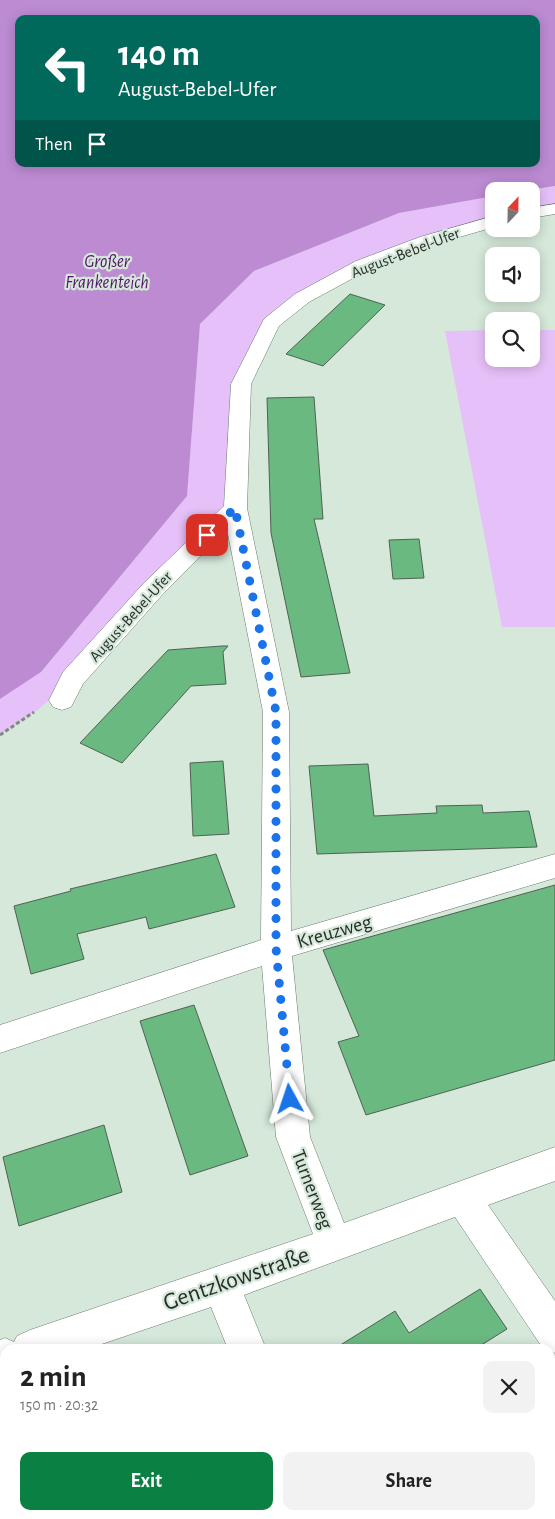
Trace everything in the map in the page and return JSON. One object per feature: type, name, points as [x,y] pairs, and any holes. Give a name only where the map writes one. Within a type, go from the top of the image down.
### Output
[{"type":"street","points":[[540,212],[555,209]]},
{"type":"street","name":"August-Bebel-Ufer","points":[[62,700],[72,679],[153,589],[235,508],[241,384],[270,323],[302,298],[363,265],[426,241],[485,224]]},
{"type":"street","name":"Turnerweg","points":[[235,508],[276,712],[276,948],[293,1137],[334,1243]]},
{"type":"street","name":"Kreuzweg","points":[[0,1039],[276,948],[555,866]]},
{"type":"street","name":"Gentzkowstraße","points":[[45,1344],[221,1284],[555,1164]]},
{"type":"street","points":[[462,1197],[555,1334]]},
{"type":"street","points":[[221,1284],[245,1344]]},
{"type":"shaded area","points":[[555,186],[555,209],[540,212],[540,188]]},
{"type":"shaded area","points":[[485,198],[485,224],[363,265],[271,323],[241,384],[235,508],[72,679],[39,709],[0,735],[0,699],[41,672],[187,496],[200,324],[254,271],[399,213]]},
{"type":"shaded area","points":[[485,330],[485,367],[540,367],[540,330],[555,330],[555,627],[502,627],[445,331]]},
{"type":"water","name":"Großer Frankenteich","points":[[0,0],[555,0],[555,186],[540,188],[540,182],[485,182],[485,198],[399,213],[254,271],[200,324],[187,496],[41,672],[0,699]]},
{"type":"building","points":[[350,294],[385,305],[323,366],[286,354]]},
{"type":"building","points":[[314,397],[323,519],[314,519],[350,673],[301,677],[271,533],[267,398]]},
{"type":"building","points":[[419,539],[424,578],[393,579],[389,540]]},
{"type":"building","points":[[228,646],[223,652],[226,684],[191,686],[122,763],[80,743],[168,650]]},
{"type":"building","points":[[223,761],[229,834],[193,836],[190,763]]},
{"type":"building","points":[[368,764],[374,816],[437,813],[436,806],[482,805],[483,813],[529,811],[537,847],[317,854],[309,766]]},
{"type":"building","points":[[216,854],[235,907],[149,929],[146,917],[77,934],[84,959],[31,974],[14,906],[71,891],[70,889]]},
{"type":"building","points":[[555,885],[555,1060],[366,1115],[338,1042],[359,1036],[323,950]]},
{"type":"building","points":[[194,1005],[248,1156],[190,1175],[140,1021]]},
{"type":"building","points":[[104,1125],[122,1192],[19,1226],[3,1157]]},
{"type":"building","points":[[480,1289],[507,1329],[483,1344],[342,1344],[395,1311],[409,1333]]},
{"type":"route","points":[[207,535],[235,508],[276,712],[276,948],[290,1099]]}]
